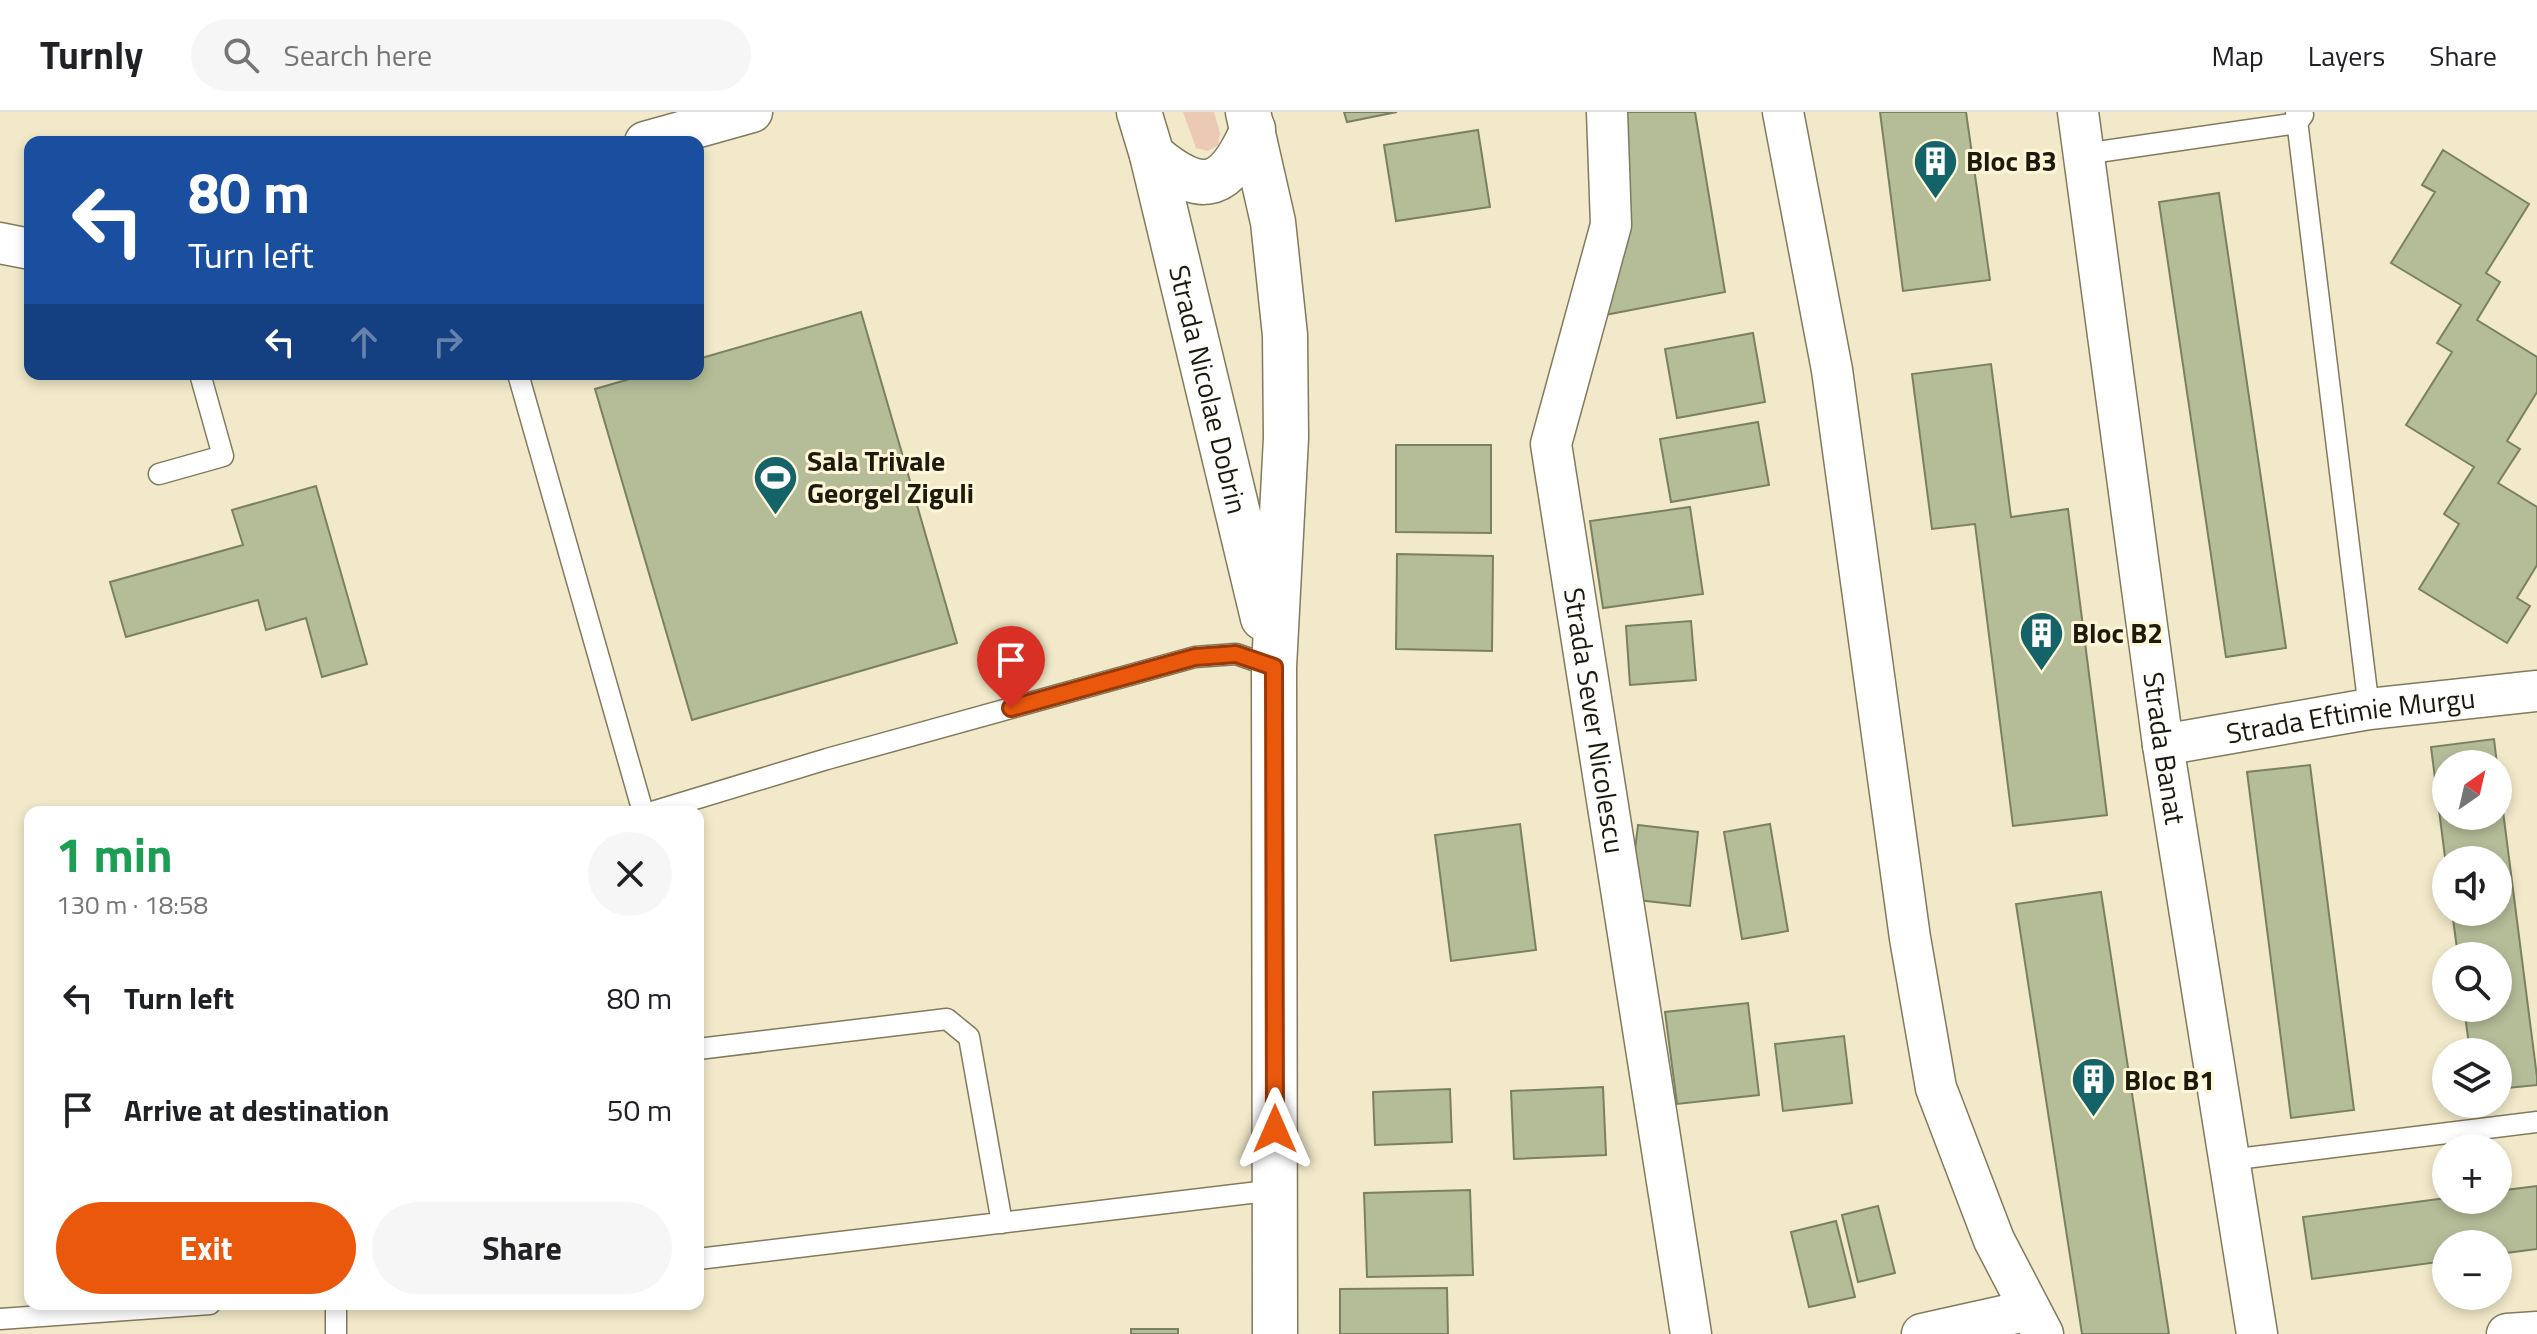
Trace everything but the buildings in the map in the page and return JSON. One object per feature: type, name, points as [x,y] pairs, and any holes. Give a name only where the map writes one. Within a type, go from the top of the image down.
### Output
[{"type":"main road","name":"Strada Nicolae Dobrin","points":[[1139,112],[1152,155],[1274,667]]},
{"type":"main road","name":"Strada Nicolae Dobrin","points":[[1250,120],[1273,222],[1285,335],[1286,438],[1274,667],[1275,1334]]},
{"type":"main road","points":[[1152,155],[1170,170],[1189,179],[1209,182],[1227,174],[1239,159],[1250,120]]},
{"type":"street","points":[[666,136],[752,112]]},
{"type":"street","name":"Strada Sever Nicolescu","points":[[1607,112],[1611,225],[1551,444],[1691,1334]]},
{"type":"street","points":[[1783,112],[1832,370],[1910,938],[1936,1088],[1994,1240],[2037,1322],[1922,1334]]},
{"type":"street","name":"Strada Banat","points":[[2078,112],[2163,745],[2257,1334]]},
{"type":"street","points":[[0,243],[24,248]]},
{"type":"street","name":"Strada Eftimie Murgu","points":[[2163,745],[2369,709],[2537,691]]},
{"type":"street","points":[[2507,1334],[2537,1332]]},
{"type":"lane","points":[[2084,154],[2300,116],[2369,709]]},
{"type":"lane","points":[[159,474],[223,456],[202,380]]},
{"type":"lane","points":[[520,380],[641,806]]},
{"type":"lane","points":[[672,806],[842,755],[1195,657],[1236,654],[1274,667]]},
{"type":"lane","points":[[704,1048],[947,1019],[969,1037],[1002,1223]]},
{"type":"lane","points":[[2229,1160],[2537,1122]]},
{"type":"lane","points":[[704,1258],[1275,1190]]},
{"type":"lane","points":[[0,1319],[126,1310]]},
{"type":"lane","points":[[336,1310],[336,1334]]},
{"type":"shaded area","points":[[1183,112],[1214,112],[1220,133],[1218,145],[1208,151],[1196,148]]},
{"type":"place","name":"Bloc B3","points":[[1935,200]]},
{"type":"place","name":"Sala Trivale Georgel Ziguli","points":[[776,516]]},
{"type":"place","name":"Bloc B2","points":[[2041,672]]},
{"type":"place","name":"Bloc B1","points":[[2093,1119]]},
{"type":"route","points":[[1011,708],[1195,657],[1236,654],[1274,667],[1275,1129]]}]
